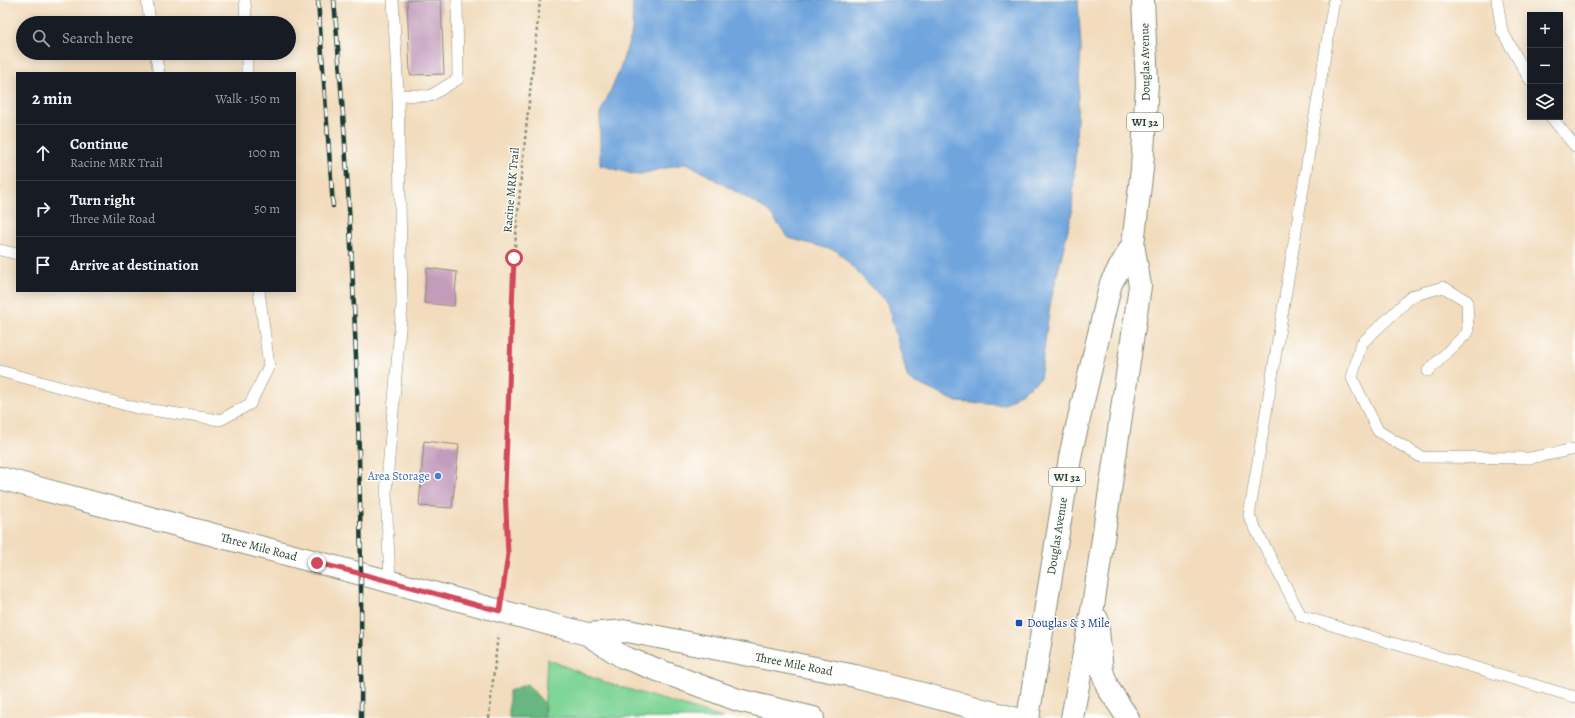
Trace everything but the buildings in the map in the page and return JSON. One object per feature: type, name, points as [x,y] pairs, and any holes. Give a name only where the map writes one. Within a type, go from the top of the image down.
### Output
[{"type":"main road","name":"Douglas Avenue","points":[[1072,718],[1094,600],[1140,286],[1133,244],[1142,169],[1147,83],[1143,0]]},
{"type":"main road","name":"Douglas Avenue","points":[[1028,718],[1071,452],[1111,283],[1133,244]]},
{"type":"main road","name":"Three Mile Road","points":[[0,478],[587,634],[628,632],[652,636],[855,676],[1006,716]]},
{"type":"main road","points":[[1094,600],[1101,646],[1102,671],[1108,688],[1128,718]]},
{"type":"main road","name":"Three Mile Road","points":[[587,634],[623,657],[738,700],[814,718]]},
{"type":"lane","points":[[148,0],[149,16]]},
{"type":"lane","points":[[245,0],[246,16]]},
{"type":"lane","points":[[390,582],[386,493],[402,305],[398,95],[393,0]]},
{"type":"lane","points":[[398,95],[430,96],[458,79],[457,0]]},
{"type":"lane","points":[[1334,0],[1249,516],[1301,616],[1575,697]]},
{"type":"lane","points":[[1497,0],[1502,31],[1527,75]]},
{"type":"lane","points":[[156,60],[159,72]]},
{"type":"lane","points":[[247,60],[247,72]]},
{"type":"lane","points":[[1554,120],[1575,146]]},
{"type":"lane","points":[[0,250],[16,254]]},
{"type":"lane","points":[[1428,371],[1468,332],[1467,301],[1443,287],[1412,296],[1361,344],[1352,378],[1378,431],[1421,457],[1530,458],[1575,449]]},
{"type":"lane","points":[[0,371],[137,408],[220,420],[250,404],[269,366],[259,292]]},
{"type":"path","name":"Racine MRK Trail","points":[[488,718],[508,554],[505,488],[514,258],[540,0]]},
{"type":"green space","points":[[547,659],[598,680],[723,718],[544,718]]},
{"type":"green space","points":[[527,684],[545,704],[544,718],[509,718],[509,691]]},
{"type":"water","points":[[633,0],[1078,0],[1081,48],[1072,212],[1050,305],[1040,379],[1004,405],[957,402],[908,379],[887,303],[837,251],[789,238],[767,210],[687,163],[636,175],[600,165],[600,114],[618,74],[632,33]]},
{"type":"railway","points":[[318,0],[333,206]]},
{"type":"railway","points":[[334,0],[347,179],[356,359],[361,538],[361,718]]},
{"type":"place","name":"Area Storage","points":[[438,476]]},
{"type":"place","name":"Douglas & 3 Mile","points":[[1019,623]]},
{"type":"route","points":[[317,563],[362,573],[414,589],[500,611],[508,554],[505,488],[514,258]]}]
